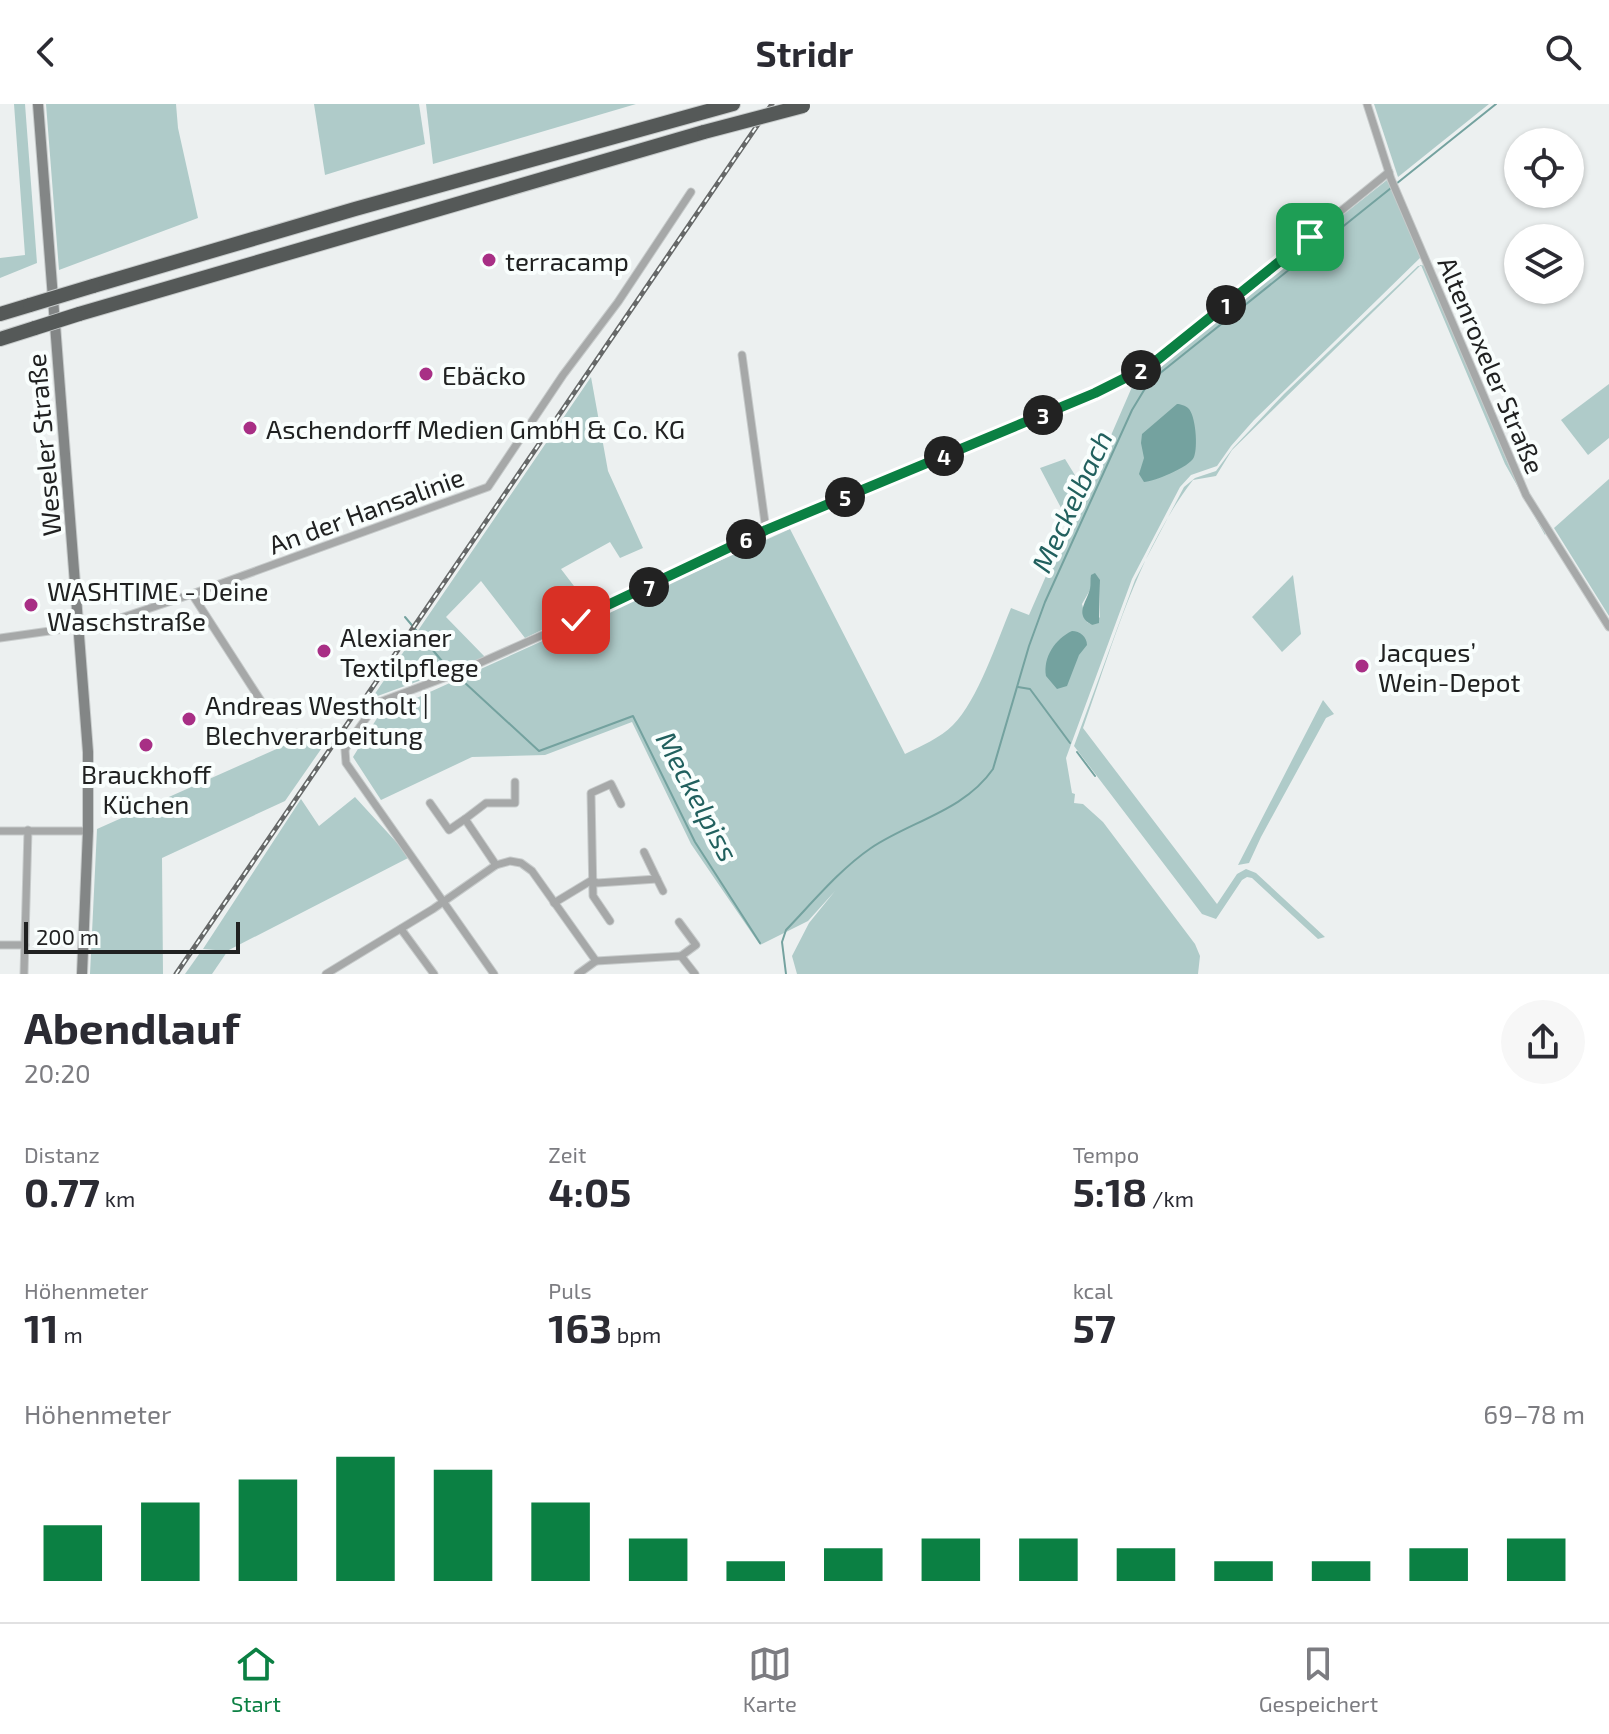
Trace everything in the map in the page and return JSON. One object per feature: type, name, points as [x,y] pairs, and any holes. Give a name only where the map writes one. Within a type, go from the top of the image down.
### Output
[{"type":"highway","points":[[0,314],[733,104]]},
{"type":"highway","points":[[0,339],[704,132],[807,105]]},
{"type":"main road","name":"Weseler Straße","points":[[38,104],[88,752],[82,974]]},
{"type":"street","name":"Altenroxeler Straße","points":[[1367,104],[1396,191],[1526,495],[1609,627]]},
{"type":"street","points":[[494,974],[346,763],[345,750],[377,703],[457,673],[624,599],[766,530],[1095,393],[1151,365],[1390,176]]},
{"type":"street","name":"An der Hansalinie","points":[[0,638],[111,622],[488,487],[691,192]]},
{"type":"street","points":[[742,355],[766,530]]},
{"type":"street","points":[[192,594],[261,701]]},
{"type":"street","points":[[430,803],[449,830],[486,803],[515,803],[515,782]]},
{"type":"street","points":[[610,921],[593,896],[591,793],[611,784],[621,804]]},
{"type":"street","points":[[465,819],[496,865]]},
{"type":"street","points":[[24,974],[28,830]]},
{"type":"street","points":[[0,831],[88,831]]},
{"type":"street","points":[[644,852],[663,891]]},
{"type":"street","points":[[326,974],[401,929],[496,865],[510,861],[521,863],[532,871],[596,961]]},
{"type":"street","points":[[592,880],[597,883],[657,879]]},
{"type":"street","points":[[554,903],[592,880]]},
{"type":"street","points":[[578,974],[596,961],[681,956],[696,945],[679,922]]},
{"type":"street","points":[[401,929],[434,974]]},
{"type":"street","points":[[0,945],[25,945]]},
{"type":"street","points":[[681,956],[695,974]]},
{"type":"shaded area","points":[[14,104],[25,104],[37,263],[0,278],[0,258],[25,255]]},
{"type":"shaded area","points":[[46,104],[176,104],[178,128],[198,218],[59,270]]},
{"type":"shaded area","points":[[314,104],[419,104],[425,144],[325,175]]},
{"type":"shaded area","points":[[426,104],[636,104],[433,164]]},
{"type":"shaded area","points":[[1374,104],[1489,104],[1398,177]]},
{"type":"shaded area","points":[[1387,180],[1422,256],[1254,420],[1217,466],[1191,475],[1180,487],[1132,579],[1066,758],[1072,793],[1075,794],[1074,803],[1083,804],[1103,822],[1195,944],[1200,956],[1198,974],[797,974],[792,956],[809,923],[835,891],[808,921],[760,945],[691,844],[632,722],[545,755],[472,757],[381,800],[353,757],[379,715],[790,529],[905,754],[942,734],[962,714],[986,670],[1011,608],[1029,615],[1069,523],[1040,468],[1065,459],[1086,493],[1135,380]],"holes":[[[1100,580],[1100,617],[1092,625],[1087,622],[1082,604]]]},
{"type":"shaded area","points":[[1425,265],[1509,466],[1546,531],[1545,535],[1505,464],[1421,266]]},
{"type":"shaded area","points":[[1420,266],[1232,450],[1216,476],[1193,480],[1165,523],[1184,487],[1195,478],[1216,471],[1233,448],[1284,394]]},
{"type":"shaded area","points":[[591,377],[608,471],[643,548],[620,558],[610,542],[561,569],[590,607],[525,638],[481,581],[446,617],[485,657],[372,698]]},
{"type":"shaded area","points":[[1609,384],[1609,438],[1588,455],[1561,420]]},
{"type":"shaded area","points":[[1177,404],[1188,408],[1193,417],[1196,439],[1194,457],[1163,477],[1144,482],[1139,474],[1144,458],[1142,434]]},
{"type":"shaded area","points":[[1609,479],[1609,616],[1554,528]]},
{"type":"shaded area","points":[[1149,554],[1116,632],[1083,728],[1217,904],[1237,874],[1246,869],[1256,873],[1325,937],[1318,939],[1252,878],[1247,877],[1216,919],[1202,914],[1074,746],[1135,580]]},
{"type":"shaded area","points":[[1095,573],[1100,580],[1099,623],[1092,625],[1082,613],[1091,575]]},
{"type":"shaded area","points":[[1293,575],[1301,634],[1282,652],[1252,617]]},
{"type":"shaded area","points":[[1072,631],[1082,635],[1087,645],[1079,655],[1067,686],[1057,689],[1046,676],[1046,662],[1056,644]]},
{"type":"shaded area","points":[[1323,700],[1334,714],[1326,718],[1249,863],[1238,865]]},
{"type":"shaded area","points":[[299,739],[326,742],[285,801],[162,858],[163,974],[90,974],[97,829]]},
{"type":"shaded area","points":[[355,797],[410,857],[227,951],[203,949],[301,799],[319,826]]},
{"type":"shaded area","points":[[202,950],[227,952],[212,974],[185,974]]},
{"type":"waterway","name":"Meckelbach","points":[[1396,184],[1496,104]]},
{"type":"waterway","name":"Meckelbach","points":[[786,974],[782,942],[786,930],[837,876],[871,848],[967,795],[993,769],[1045,602],[1132,410],[1149,382],[1391,188]]},
{"type":"waterway","name":"Meckelpiss","points":[[405,617],[447,667]]},
{"type":"waterway","name":"Meckelpiss","points":[[464,682],[539,751],[633,716],[695,842],[760,943]]},
{"type":"waterway","points":[[1018,687],[1030,689],[1070,743]]},
{"type":"waterway","points":[[1077,752],[1095,776]]},
{"type":"railway","points":[[176,974],[772,104]]},
{"type":"place","name":"terracamp","points":[[489,260]]},
{"type":"place","name":"Ebäcko","points":[[426,374]]},
{"type":"place","name":"Aschendorff Medien GmbH & Co. KG","points":[[250,428]]},
{"type":"place","name":"WASHTIME - Deine Waschstraße","points":[[31,605]]},
{"type":"place","name":"Alexianer Textilpflege","points":[[324,651]]},
{"type":"place","name":"Jacques’ Wein-Depot","points":[[1362,666]]},
{"type":"place","name":"Andreas Westholt | Blechverarbeitung","points":[[189,719]]},
{"type":"place","name":"Brauckhoff Küchen","points":[[146,745]]},
{"type":"route","points":[[576,620],[766,530],[1095,393],[1151,365],[1310,237]]}]
